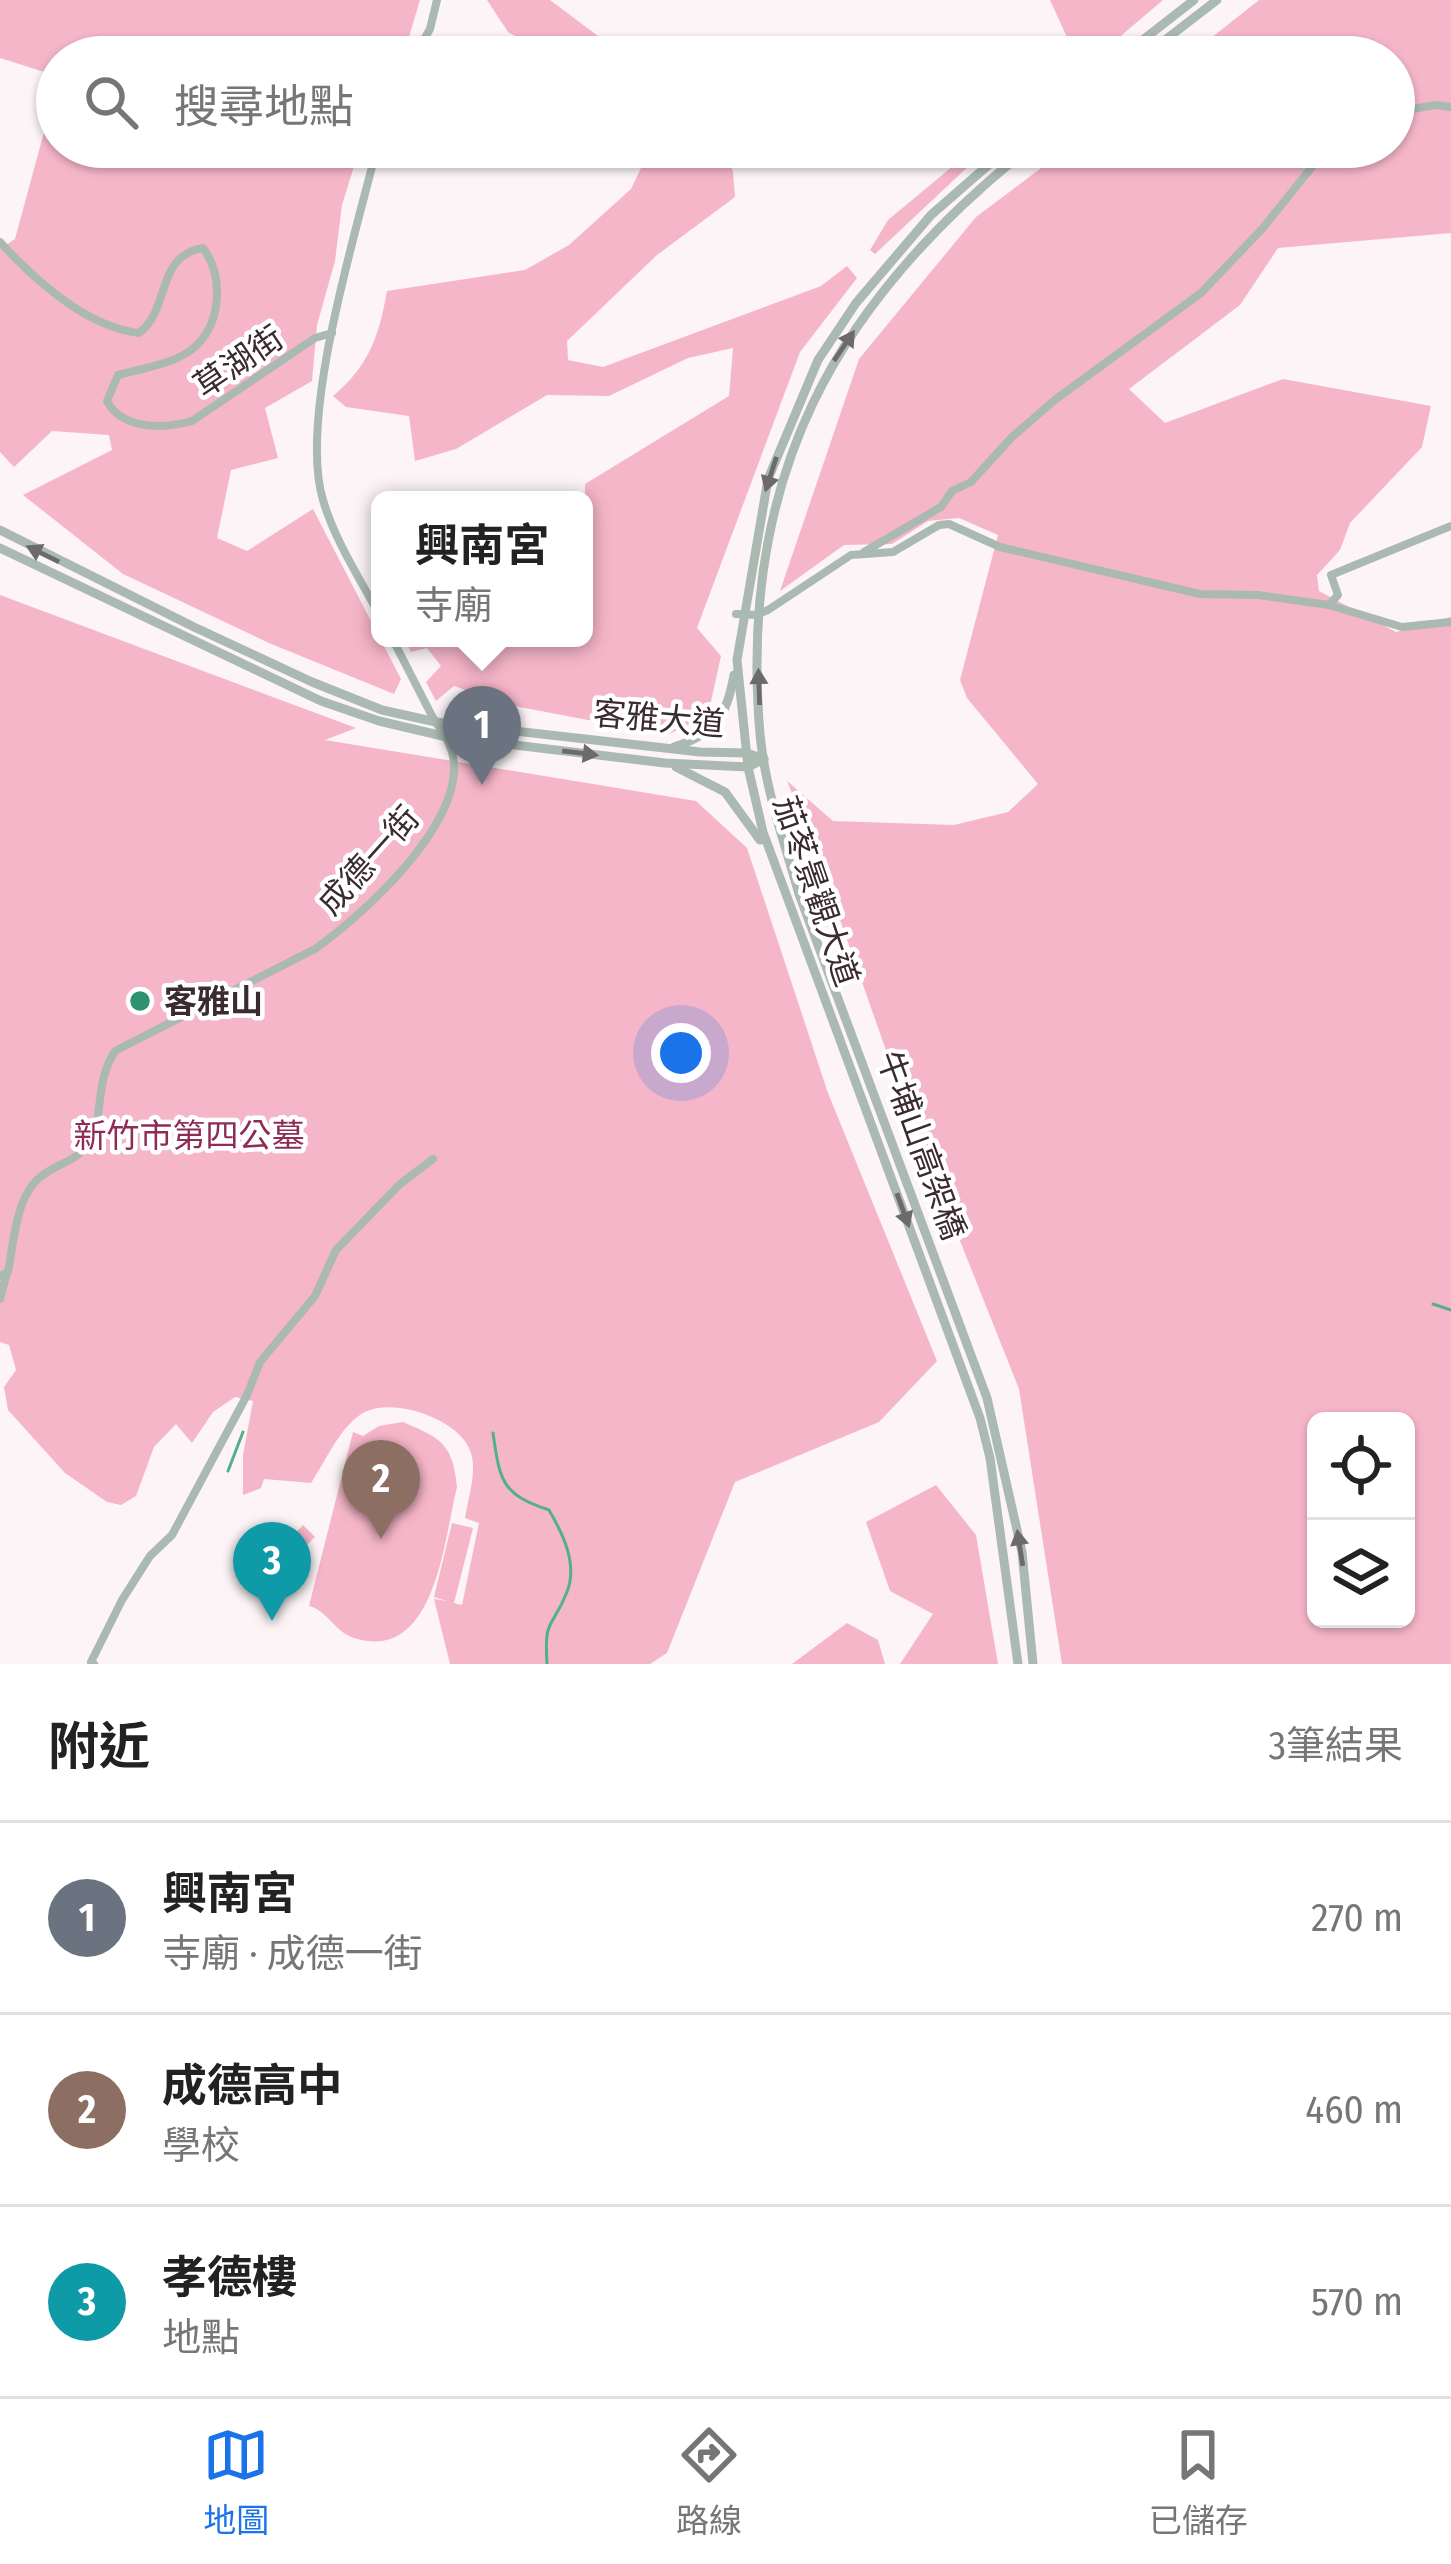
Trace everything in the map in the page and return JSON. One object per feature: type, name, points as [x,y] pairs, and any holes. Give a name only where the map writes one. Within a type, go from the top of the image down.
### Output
[{"type":"street","points":[[426,36],[437,0]]},
{"type":"street","points":[[1148,36],[1194,0]]},
{"type":"street","points":[[1171,36],[1217,0]]},
{"type":"street","points":[[1415,108],[1451,107]]},
{"type":"street","points":[[371,598],[322,498],[319,412],[332,333],[372,168]]},
{"type":"street","name":"茄苳景觀大道","points":[[834,1021],[774,865],[748,767],[737,660],[768,479],[818,360],[878,273],[931,215],[985,168]]},
{"type":"street","name":"茄苳景觀大道","points":[[845,1016],[774,810],[746,614],[796,440],[832,364],[888,281],[938,224],[1005,168]]},
{"type":"street","points":[[746,614],[851,555],[874,548],[941,507],[952,491],[971,482],[1056,399],[1201,293],[1311,168]]},
{"type":"street","name":"草湖街","points":[[0,242],[60,298],[125,332],[140,333],[153,323],[173,263],[187,251],[203,248],[211,259],[218,297],[210,324],[198,344],[182,354],[118,376],[107,401],[125,422],[193,421],[315,338],[332,333]]},
{"type":"street","points":[[851,555],[893,552],[949,524],[1000,547],[1200,595],[1258,595],[1329,605],[1402,627],[1451,622]]},
{"type":"street","points":[[1329,605],[1338,596],[1331,574],[1451,526]]},
{"type":"street","name":"客雅大道","points":[[0,530],[311,682],[382,710],[436,722],[747,753],[764,759]]},
{"type":"street","name":"客雅大道","points":[[0,548],[321,700],[379,722],[447,737],[665,763],[748,767],[764,759]]},
{"type":"street","points":[[397,647],[447,737]]},
{"type":"street","points":[[669,748],[699,739],[724,716],[737,660]]},
{"type":"street","name":"成德一街","points":[[0,1299],[21,1206],[38,1177],[79,1156],[93,1139],[98,1096],[116,1051],[274,973],[342,929],[408,861],[447,803],[454,764],[447,737]]},
{"type":"street","points":[[665,763],[725,793],[754,826],[774,865]]},
{"type":"street","name":"牛埔山高架橋","points":[[845,1016],[987,1398],[1022,1552],[1033,1664]]},
{"type":"street","name":"牛埔山高架橋","points":[[834,1021],[980,1418],[990,1458],[1018,1664]]},
{"type":"street","points":[[94,1664],[122,1600],[150,1556],[172,1535],[247,1396],[260,1362],[315,1296],[336,1250],[400,1184],[434,1159]]},
{"type":"green space","points":[[0,0],[420,0],[409,36],[36,36],[36,69],[0,58]]},
{"type":"green space","points":[[487,0],[550,0],[598,36],[515,36]]},
{"type":"green space","points":[[1050,0],[1163,0],[1121,36],[1066,36]]},
{"type":"green space","points":[[1259,0],[1451,0],[1451,233],[1278,248],[1240,305],[1129,389],[1165,423],[1283,379],[1431,406],[1422,447],[1350,523],[1340,550],[1317,575],[1319,591],[1396,632],[1451,617],[1451,1664],[1062,1664],[1019,1389],[900,1090],[787,781],[833,821],[954,825],[1008,812],[1038,784],[967,698],[960,680],[998,535],[959,518],[928,521],[892,544],[844,545],[780,591],[859,359],[976,217],[1041,168],[1415,168],[1415,36],[1214,36]]},
{"type":"green space","points":[[36,162],[36,168],[353,168],[317,325],[312,381],[265,408],[278,458],[231,470],[217,538],[247,551],[313,509],[371,621],[371,647],[384,647],[401,679],[394,694],[269,643],[123,574],[23,495],[112,450],[109,435],[52,431],[14,467],[0,452],[0,249],[15,239]]},
{"type":"green space","points":[[641,168],[732,168],[735,197],[657,255],[567,341],[568,360],[603,367],[821,286],[847,266],[857,278],[800,352],[697,628],[721,656],[708,715],[667,735],[509,705],[454,686],[436,701],[426,682],[441,666],[427,648],[411,652],[408,647],[593,647],[593,491],[585,491],[585,484],[729,396],[733,348],[688,358],[609,396],[547,395],[456,449],[415,461],[409,416],[346,407],[333,396],[356,373],[370,349],[387,291],[525,270],[569,245],[631,189]]},
{"type":"green space","points":[[951,168],[967,168],[875,254],[870,250],[888,220]]},
{"type":"green space","name":"新竹市第四公墓","points":[[0,595],[356,728],[325,740],[696,801],[747,848],[828,1093],[937,1361],[879,1422],[735,1482],[667,1653],[650,1664],[450,1664],[434,1599],[447,1601],[434,1597],[452,1523],[473,1528],[454,1603],[462,1605],[479,1523],[465,1518],[473,1461],[465,1441],[454,1430],[423,1413],[373,1409],[345,1429],[311,1483],[264,1479],[261,1488],[243,1495],[243,1455],[253,1401],[235,1397],[213,1412],[192,1443],[176,1424],[154,1447],[136,1496],[121,1505],[107,1502],[65,1473],[8,1410],[4,1387],[16,1370],[9,1345],[0,1342]]},
{"type":"green space","points":[[403,1422],[435,1438],[452,1461],[457,1487],[447,1536],[431,1591],[403,1633],[381,1641],[354,1638],[309,1606],[353,1432],[363,1436],[379,1426]]},
{"type":"green space","points":[[936,1485],[976,1535],[998,1664],[900,1664],[933,1614],[890,1591],[866,1522]]},
{"type":"green space","points":[[303,1525],[315,1537],[288,1564],[277,1553]]},
{"type":"green space","points":[[847,1623],[878,1640],[885,1664],[792,1664]]},
{"type":"waterway","points":[[1433,1304],[1451,1310]]},
{"type":"waterway","points":[[228,1471],[243,1432]]},
{"type":"waterway","points":[[493,1433],[506,1484],[521,1498],[549,1510],[567,1550],[570,1581],[548,1630],[547,1664]]},
{"type":"place","name":"興南宮","points":[[482,785]]},
{"type":"place","name":"客雅山","points":[[140,1001]]},
{"type":"place","name":"成德高中","points":[[381,1539]]},
{"type":"place","name":"孝德樓","points":[[272,1621]]}]
